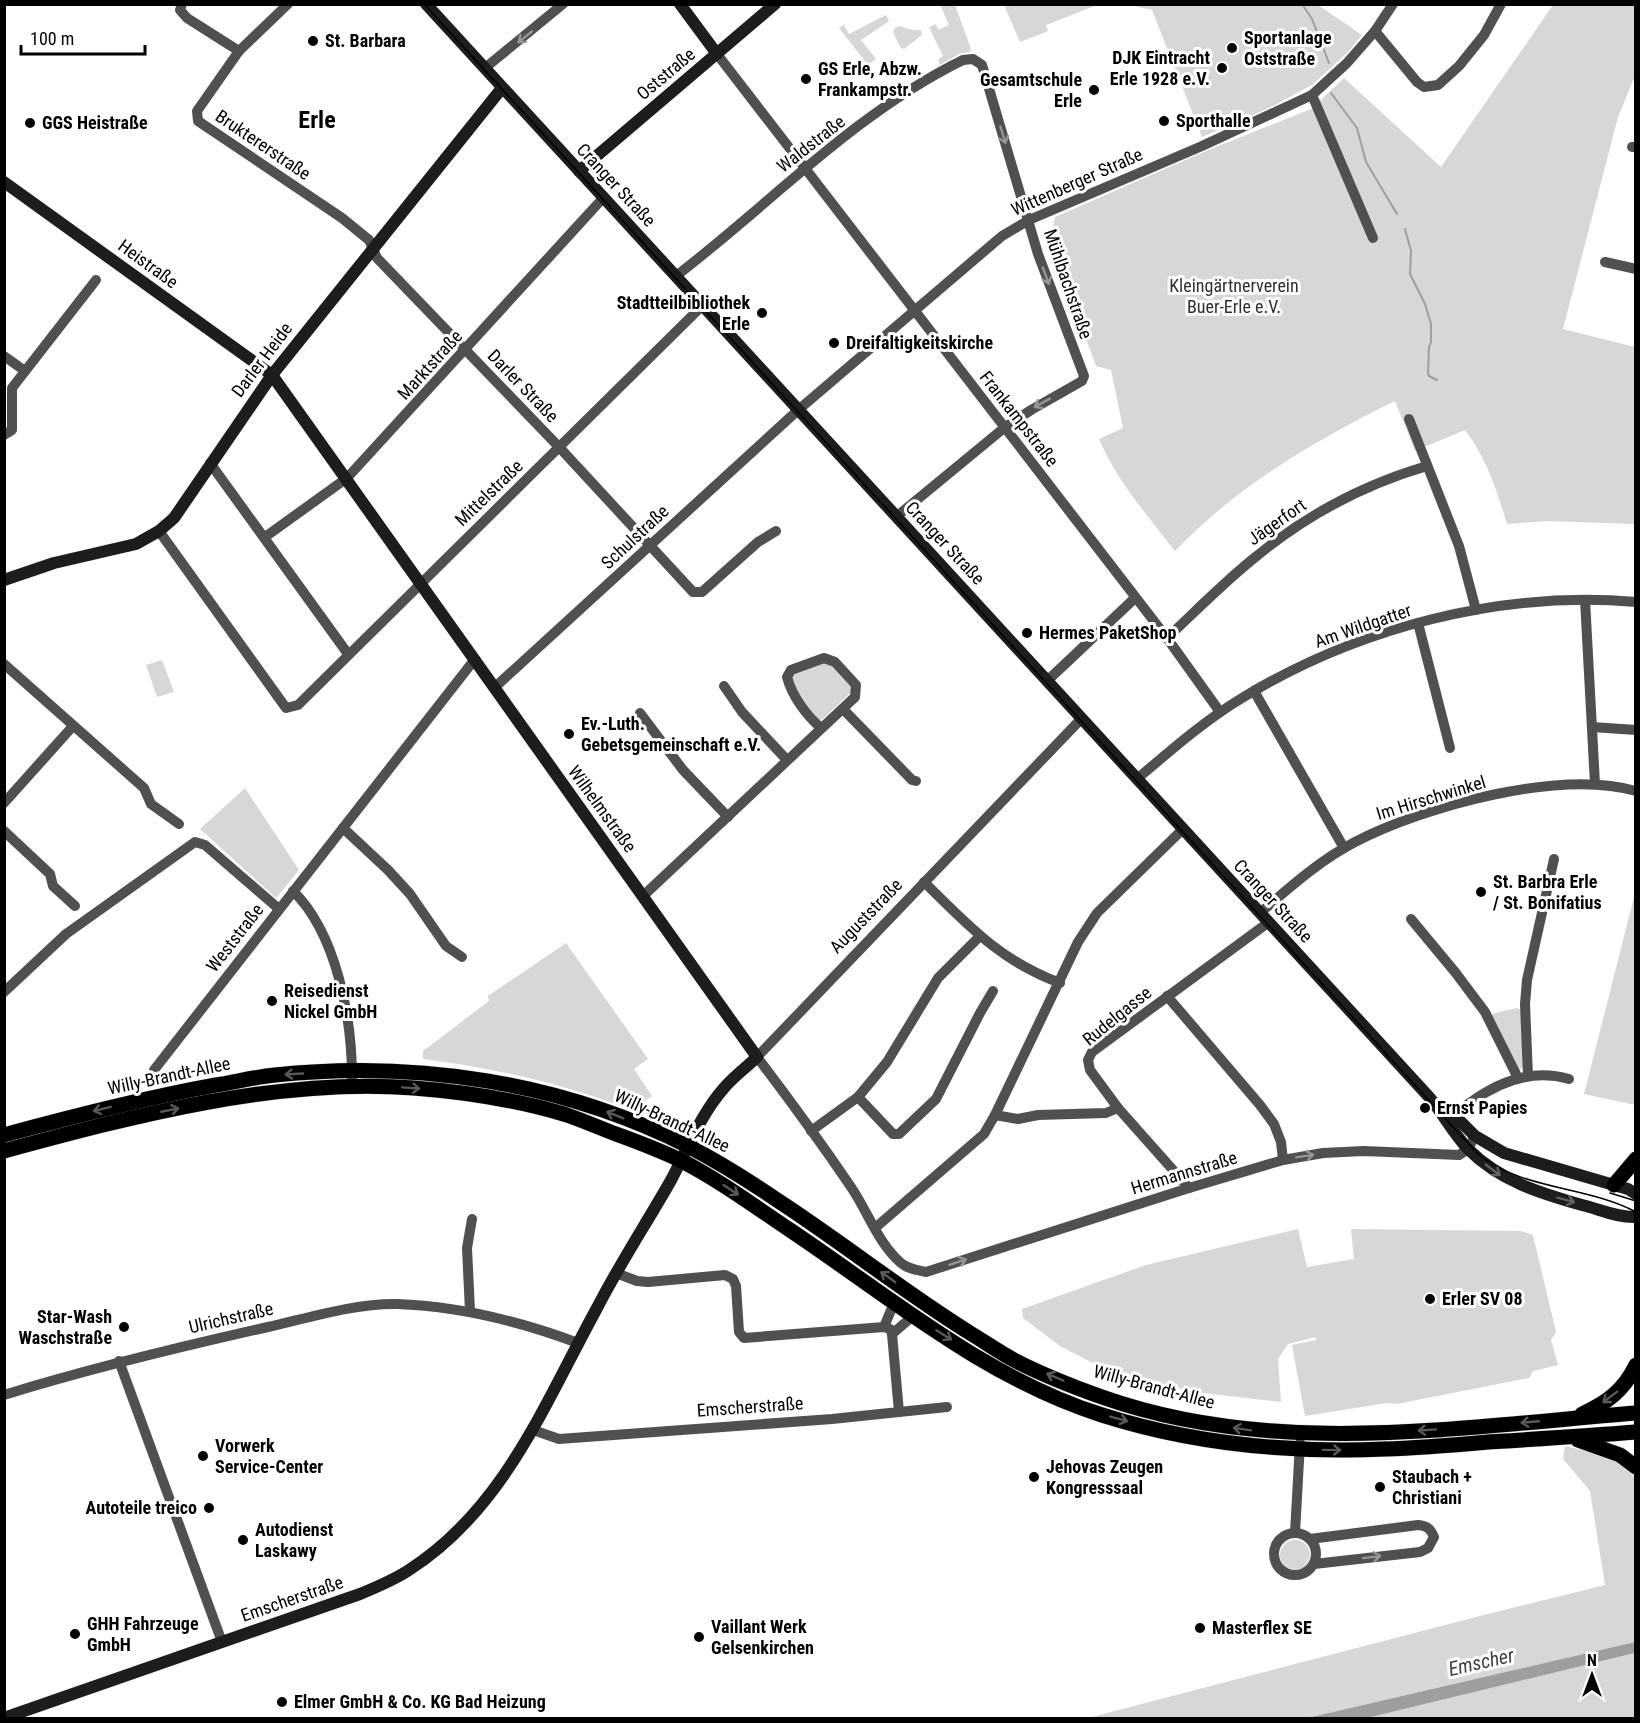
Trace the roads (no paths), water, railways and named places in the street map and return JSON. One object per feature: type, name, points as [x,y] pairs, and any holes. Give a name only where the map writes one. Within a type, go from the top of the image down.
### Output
[{"type":"main road","name":"Willy-Brandt-Allee","points":[[4,1135],[178,1092],[274,1075],[352,1071],[411,1071],[452,1075],[538,1090],[598,1108],[688,1146],[755,1185],[810,1221],[940,1315],[1014,1360],[1104,1398],[1180,1418],[1252,1430],[1300,1434],[1405,1431],[1635,1413]]},
{"type":"main road","name":"Willy-Brandt-Allee","points":[[4,1151],[172,1110],[293,1090],[412,1087],[470,1094],[520,1103],[566,1115],[680,1161],[736,1194],[896,1304],[998,1370],[1049,1395],[1102,1415],[1177,1435],[1250,1446],[1299,1449],[1385,1449],[1635,1432]]},
{"type":"main road","points":[[1614,1185],[1635,1159]]},
{"type":"main road","points":[[1574,1418],[1613,1397],[1626,1384],[1635,1365]]},
{"type":"main road","points":[[1573,1437],[1620,1455],[1635,1467]]},
{"type":"street","points":[[182,4],[180,10],[187,18],[239,51],[288,4]]},
{"type":"street","name":"Cranger Straße","points":[[426,4],[1436,1106],[1451,1120],[1504,1153],[1628,1189],[1635,1194]]},
{"type":"street","points":[[485,68],[563,4]]},
{"type":"street","name":"Frankampstraße","points":[[680,4],[1167,638],[1220,712]]},
{"type":"street","name":"Oststraße","points":[[579,171],[775,4]]},
{"type":"street","name":"Wittenberger Straße","points":[[798,409],[1002,236],[1029,220],[1202,146],[1312,95],[1347,63],[1375,31],[1394,4]]},
{"type":"street","points":[[1375,31],[1417,82],[1424,87],[1438,86],[1459,66],[1484,35],[1501,4]]},
{"type":"street","name":"Bruktererstraße","points":[[239,51],[197,111],[198,121],[342,218],[369,240],[372,249]]},
{"type":"street","name":"Waldstraße","points":[[676,276],[805,168],[905,92],[963,60],[978,61]]},
{"type":"street","name":"Mühlbachstraße","points":[[978,61],[983,69],[1041,264],[1084,376],[1083,381],[1004,428]]},
{"type":"street","name":"Darler Heide","points":[[4,580],[54,563],[129,546],[145,540],[174,518],[272,375],[502,88]]},
{"type":"street","points":[[1312,95],[1373,238]]},
{"type":"street","name":"Heistraße","points":[[4,182],[272,375]]},
{"type":"street","name":"Marktstraße","points":[[265,537],[347,478],[604,197]]},
{"type":"street","name":"Darler Straße","points":[[372,249],[377,258],[559,447],[693,592],[702,592],[758,542],[776,531]]},
{"type":"street","points":[[1605,262],[1635,269]]},
{"type":"street","points":[[4,435],[12,430],[12,388],[96,280]]},
{"type":"street","name":"Mittelstraße","points":[[159,531],[286,708],[298,705],[703,305]]},
{"type":"street","points":[[4,356],[25,371]]},
{"type":"street","name":"Wilhelmstraße","points":[[272,375],[851,1187],[882,1243],[903,1264]]},
{"type":"street","name":"Schulstraße","points":[[494,688],[798,409]]},
{"type":"street","points":[[1408,419],[1459,546],[1476,610]]},
{"type":"street","points":[[896,517],[1004,428]]},
{"type":"street","points":[[210,463],[348,654]]},
{"type":"street","name":"Jägerfort","points":[[1167,638],[1257,555],[1284,535],[1362,490],[1394,476],[1427,466]]},
{"type":"street","points":[[1047,681],[1135,598]]},
{"type":"street","points":[[1585,600],[1594,784]]},
{"type":"street","name":"Am Wildgatter","points":[[1137,779],[1179,742],[1254,691],[1314,660],[1372,637],[1418,623],[1476,610],[1530,602],[1585,600],[1635,602]]},
{"type":"street","points":[[1418,623],[1450,748]]},
{"type":"street","points":[[643,896],[855,697],[856,685],[835,662],[824,658],[788,672],[789,685],[802,707],[821,728]]},
{"type":"street","name":"Weststraße","points":[[154,1070],[475,659]]},
{"type":"street","points":[[4,664],[144,788],[152,804],[179,824]]},
{"type":"street","points":[[724,686],[742,712],[787,760]]},
{"type":"street","points":[[1254,691],[1344,848]]},
{"type":"street","points":[[843,708],[912,780],[916,781]]},
{"type":"street","points":[[640,712],[683,770],[728,817]]},
{"type":"street","name":"Auguststraße","points":[[688,1146],[724,1088],[757,1057],[1082,718]]},
{"type":"street","points":[[4,803],[74,726]]},
{"type":"street","points":[[1592,727],[1635,730]]},
{"type":"street","name":"Im Hirschwinkel","points":[[1264,918],[1321,862],[1344,848],[1394,825],[1480,799],[1541,787],[1594,784],[1612,785],[1635,791]]},
{"type":"street","points":[[343,828],[388,870],[410,894],[446,946],[462,957]]},
{"type":"street","points":[[875,1228],[984,1134],[1060,983],[1078,942],[1097,913],[1183,828]]},
{"type":"street","points":[[4,831],[50,874],[53,886],[75,906]]},
{"type":"street","points":[[4,992],[66,934],[195,842],[205,845],[279,909]]},
{"type":"street","points":[[1523,1077],[1526,995],[1554,859]]},
{"type":"street","points":[[924,882],[979,937],[1005,957],[1060,983]]},
{"type":"street","points":[[293,891],[316,921],[334,961],[348,1023],[352,1087]]},
{"type":"street","name":"Rudelgasse","points":[[1189,1188],[1118,1108],[1090,1070],[1088,1060],[1092,1052],[1167,996],[1264,918]]},
{"type":"street","points":[[1411,919],[1485,1012],[1523,1077]]},
{"type":"street","points":[[811,1131],[858,1097],[887,1062],[938,978],[979,937]]},
{"type":"street","points":[[858,1097],[893,1134],[899,1134],[936,1099],[993,991]]},
{"type":"street","points":[[1167,996],[1274,1124],[1281,1142],[1283,1160]]},
{"type":"street","points":[[1451,1120],[1469,1103],[1483,1094],[1523,1077],[1554,1075],[1569,1079]]},
{"type":"street","points":[[995,1115],[1018,1119],[1038,1115],[1106,1113],[1118,1108]]},
{"type":"street","name":"Cranger Straße","points":[[1451,1120],[1468,1149],[1503,1177],[1530,1190],[1635,1217]]},
{"type":"street","points":[[1468,1149],[1475,1136]]},
{"type":"street","name":"Emscherstraße","points":[[4,1718],[360,1594],[409,1570],[444,1545],[471,1519],[508,1472],[688,1146]]},
{"type":"street","name":"Hermannstraße","points":[[903,1264],[926,1272],[1283,1160],[1323,1153],[1364,1151],[1459,1155],[1468,1149]]},
{"type":"street","points":[[1620,1215],[1635,1224]]},
{"type":"street","points":[[470,1311],[467,1248],[472,1219]]},
{"type":"street","points":[[616,1273],[637,1281],[648,1282],[725,1275],[733,1279],[736,1286],[739,1332],[744,1338],[888,1330],[914,1316]]},
{"type":"street","name":"Ulrichstraße","points":[[4,1395],[119,1361],[252,1330],[357,1308],[395,1304],[470,1311],[517,1323],[578,1343]]},
{"type":"street","points":[[896,1304],[891,1310],[888,1330],[899,1412]]},
{"type":"street","points":[[119,1361],[222,1642]]},
{"type":"street","name":"Emscherstraße","points":[[533,1430],[559,1439],[832,1419],[947,1407]]},
{"type":"street","points":[[1295,1533],[1300,1434]]},
{"type":"street","points":[[1310,1539],[1316,1555],[1314,1564],[1308,1572],[1296,1576],[1289,1575],[1278,1568],[1273,1555],[1275,1548],[1283,1536],[1295,1533],[1310,1539],[1418,1525],[1426,1526],[1434,1537],[1428,1548],[1420,1552],[1314,1564]]},
{"type":"waterway","points":[[1302,4],[1312,19],[1329,63]]},
{"type":"waterway","points":[[1331,93],[1357,128],[1366,162],[1397,214]]},
{"type":"waterway","points":[[1405,229],[1411,251],[1410,274],[1425,304],[1431,324],[1428,373],[1437,380]]},
{"type":"tram line","points":[[424,4],[1478,1154],[1514,1175],[1597,1197],[1636,1212]]},
{"type":"tram line","points":[[1610,1193],[1636,1201]]},
{"type":"place","name":"St. Barbara","points":[[313,41]]},
{"type":"place","name":"Sportanlage Oststraße","points":[[1232,48]]},
{"type":"place","name":"DJK Eintracht Erle 1928 e.V.","points":[[1222,68]]},
{"type":"place","name":"GS Erle, Abzw. Frankampstr.","points":[[806,79]]},
{"type":"place","name":"Gesamtschule Erle","points":[[1094,90]]},
{"type":"place","name":"Sporthalle","points":[[1164,121]]},
{"type":"place","name":"GGS Heistraße","points":[[30,123]]},
{"type":"place","name":"Stadtteilbibliothek Erle","points":[[762,313]]},
{"type":"place","name":"Dreifaltigkeitskirche","points":[[834,343]]},
{"type":"place","name":"Hermes PaketShop","points":[[1027,633]]},
{"type":"place","name":"Ev.-Luth. Gebetsgemeinschaft e.V.","points":[[569,734]]},
{"type":"place","name":"St. Barbra Erle / St. Bonifatius","points":[[1481,892]]},
{"type":"place","name":"Reisedienst Nickel GmbH","points":[[272,1001]]},
{"type":"place","name":"Ernst Papies","points":[[1425,1108]]},
{"type":"place","name":"Erler SV 08","points":[[1430,1299]]},
{"type":"place","name":"Star-Wash Waschstraße","points":[[124,1327]]},
{"type":"place","name":"Vorwerk Service-Center","points":[[203,1456]]},
{"type":"place","name":"Jehovas Zeugen Kongresssaal","points":[[1034,1477]]},
{"type":"place","name":"Staubach + Christiani","points":[[1380,1487]]},
{"type":"place","name":"Autoteile treico","points":[[209,1508]]},
{"type":"place","name":"Autodienst Laskawy","points":[[243,1540]]},
{"type":"place","name":"Masterflex SE","points":[[1200,1628]]},
{"type":"place","name":"GHH Fahrzeuge GmbH","points":[[75,1634]]},
{"type":"place","name":"Vaillant Werk Gelsenkirchen","points":[[699,1637]]},
{"type":"place","name":"Elmer GmbH & Co. KG Bad Heizung","points":[[282,1702]]},
{"type":"district","name":"Erle","points":[[317,120]]},
{"type":"park label","name":"Kleingärtnerverein Buer-Erle e.V.","points":[[1234,296]]},
{"type":"water label","name":"Emscher","points":[[1481,1662]]}]
